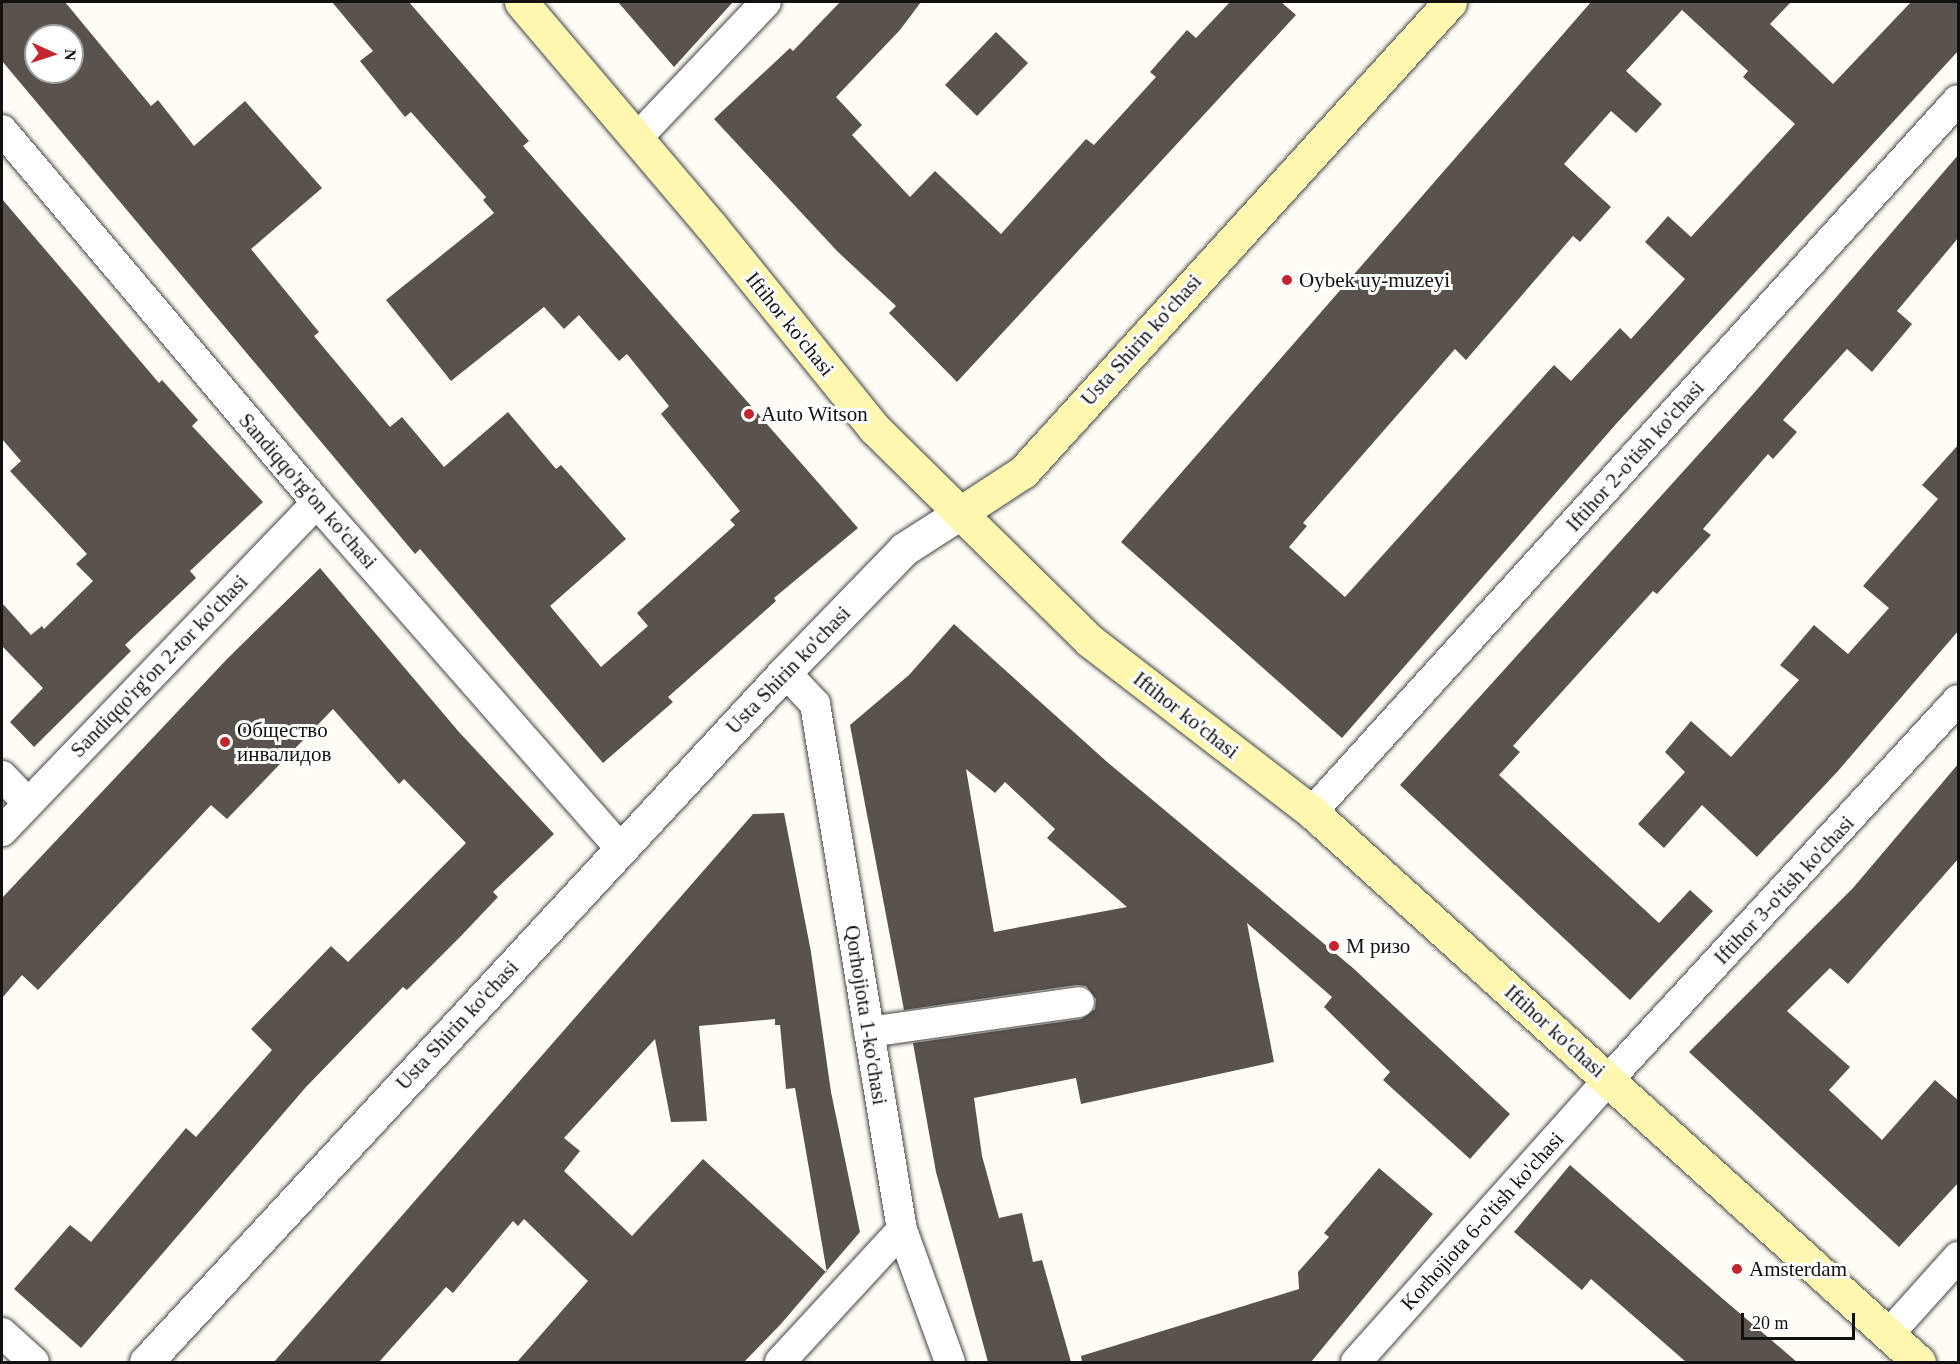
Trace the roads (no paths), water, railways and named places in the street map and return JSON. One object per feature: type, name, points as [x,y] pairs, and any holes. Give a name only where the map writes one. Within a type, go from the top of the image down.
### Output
[{"type":"main road","name":"Iftihor ko'chasi","points":[[521,2],[637,138],[874,428],[1090,641],[1312,812],[1919,1362]]},
{"type":"main road","name":"Usta Shirin ko'chasi","points":[[960,513],[1023,472],[1450,2]]},
{"type":"street","points":[[637,138],[766,2]]},
{"type":"street","name":"Iftihor 2-o'tish ko'chasi","points":[[1312,812],[1959,100]]},
{"type":"street","name":"Sandiqqo'rg'on ko'chasi","points":[[2,130],[317,503],[620,848]]},
{"type":"street","name":"Sandiqqo'rg'on 2-tor ko'chasi","points":[[2,831],[27,802],[317,503]]},
{"type":"street","name":"Usta Shirin ko'chasi","points":[[146,1362],[785,672],[904,549],[960,513]]},
{"type":"street","name":"Qorhojiota 1-ko'chasi","points":[[785,672],[815,704],[902,1230],[950,1362]]},
{"type":"street","name":"Iftihor 3-o'tish ko'chasi","points":[[1609,1079],[1959,700]]},
{"type":"street","points":[[2,776],[27,802]]},
{"type":"street","points":[[869,1032],[1079,1002]]},
{"type":"street","name":"Korhojiota 6-o'tish ko'chasi","points":[[1356,1362],[1609,1079]]},
{"type":"street","points":[[780,1362],[902,1230]]},
{"type":"street","points":[[1888,1335],[1959,1257]]},
{"type":"street","points":[[2,1334],[33,1362]]},
{"type":"place","name":"Oybek uy-muzeyi","points":[[1287,280]]},
{"type":"place","name":"Auto Witson","points":[[749,414]]},
{"type":"place","name":"Общество инвалидов","points":[[225,742]]},
{"type":"place","name":"М ризо","points":[[1334,946]]},
{"type":"place","name":"Amsterdam","points":[[1737,1269]]}]
